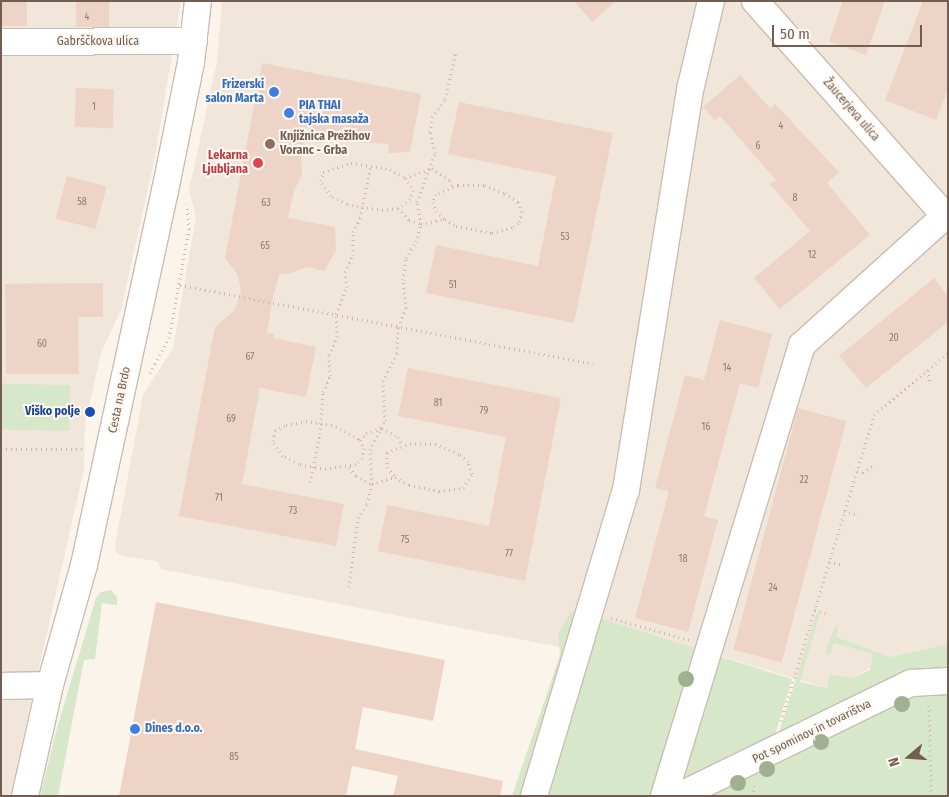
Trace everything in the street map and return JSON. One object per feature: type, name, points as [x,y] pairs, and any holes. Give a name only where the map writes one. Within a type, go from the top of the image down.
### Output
[{"type":"street","name":"Cesta na Brdo","points":[[25,796],[50,685],[84,565],[194,41],[198,1]]},
{"type":"street","points":[[534,796],[591,613],[626,490],[691,86],[711,1]]},
{"type":"street","name":"Žaucerjeva ulica","points":[[755,1],[946,217]]},
{"type":"street","name":"Gabrščkova ulica","points":[[1,42],[194,41]]},
{"type":"street","points":[[664,796],[802,345],[946,217]]},
{"type":"street","name":"Pot spominov in tovarištva","points":[[679,796],[911,683],[938,681]]},
{"type":"street","points":[[1,686],[50,685]]},
{"type":"path","points":[[350,587],[358,518],[367,504],[372,484],[370,450],[382,428],[383,381],[397,352],[398,327],[406,308],[402,280],[406,258],[416,242],[421,224],[417,202],[432,168],[434,153],[430,132],[432,117],[445,99],[456,52]]},
{"type":"path","points":[[351,163],[390,169],[405,178],[413,190],[410,199],[398,208],[362,208],[347,204],[324,189],[323,172],[351,163]]},
{"type":"path","points":[[310,482],[323,392],[330,376],[329,355],[337,337],[336,314],[347,287],[345,272],[353,255],[353,232],[362,208],[371,165]]},
{"type":"path","points":[[405,178],[432,168]]},
{"type":"path","points":[[432,168],[450,180],[452,186]]},
{"type":"path","points":[[452,186],[484,186],[518,202],[522,212],[520,222],[514,227],[492,232],[456,226],[445,219],[433,202],[436,194],[452,186]]},
{"type":"path","points":[[398,208],[409,220],[421,224],[445,219]]},
{"type":"path","points":[[180,285],[594,364]]},
{"type":"path","points":[[771,752],[874,415],[948,353]]},
{"type":"path","points":[[927,370],[931,384]]},
{"type":"path","points":[[320,422],[349,432],[360,440],[364,448],[362,458],[349,467],[313,468],[283,456],[273,441],[275,431],[286,425],[320,422]]},
{"type":"path","points":[[360,440],[366,433],[382,428],[398,437],[402,444]]},
{"type":"path","points":[[402,444],[436,444],[459,454],[468,462],[472,474],[463,488],[450,491],[425,490],[395,477],[385,459],[387,452],[402,444]]},
{"type":"path","points":[[1,449],[109,448]]},
{"type":"path","points":[[857,471],[863,473],[874,465]]},
{"type":"path","points":[[349,467],[356,476],[372,484],[395,477]]},
{"type":"path","points":[[844,511],[858,515]]},
{"type":"path","points":[[829,562],[844,565]]},
{"type":"path","points":[[815,610],[829,614]]},
{"type":"path","points":[[591,613],[681,638]]},
{"type":"path","points":[[931,796],[938,681]]},
{"type":"shaded area","points":[[1,1],[181,1],[155,157],[121,310],[101,353],[85,424],[84,469],[10,796],[1,796]]},
{"type":"shaded area","points":[[222,1],[948,1],[948,644],[890,657],[852,678],[830,674],[827,688],[571,611],[558,634],[559,647],[161,569],[157,561],[122,556],[116,552],[115,546],[143,395],[173,348],[196,217],[189,190],[217,61]]},
{"type":"green space","points":[[1,384],[70,385],[69,431],[1,430]]},
{"type":"green space","points":[[111,590],[117,597],[117,605],[102,603],[95,659],[84,660],[58,796],[40,796],[57,728],[96,598],[101,592]]},
{"type":"green space","points":[[571,611],[584,614],[530,796],[512,796],[560,655],[558,634]]},
{"type":"green space","points":[[817,612],[820,613],[800,682],[827,688],[830,674],[852,678],[870,670],[873,654],[834,643],[830,655],[825,652],[836,625],[839,625],[836,637],[890,657],[948,644],[948,674],[776,742]]},
{"type":"green space","points":[[593,616],[701,650],[658,796],[538,796]]},
{"type":"green space","points":[[712,654],[792,679],[772,745],[669,793]]},
{"type":"green space","points":[[948,687],[948,796],[693,796],[913,689]]},
{"type":"building","points":[[1,1],[27,1],[27,26],[1,26]]},
{"type":"building","points":[[76,1],[109,1],[109,27],[76,27]]},
{"type":"building","points":[[574,1],[616,1],[592,22]]},
{"type":"building","points":[[843,1],[885,1],[866,55],[829,41]]},
{"type":"building","points":[[923,1],[948,1],[948,89],[936,120],[885,100]]},
{"type":"building","points":[[262,63],[421,94],[410,152],[388,153],[389,144],[349,142],[334,134],[306,128],[301,156],[302,175],[294,191],[288,218],[335,227],[336,250],[324,271],[307,267],[287,274],[280,273],[273,297],[267,333],[274,334],[273,338],[316,347],[306,397],[260,388],[242,484],[344,504],[336,546],[179,516],[215,327],[235,310],[241,291],[238,275],[225,258]]},
{"type":"building","points":[[740,75],[770,108],[775,104],[839,172],[827,183],[870,235],[780,309],[754,278],[810,231],[770,184],[776,180],[720,116],[715,120],[703,107]]},
{"type":"building","points":[[76,88],[114,89],[113,128],[75,127]]},
{"type":"building","points":[[459,102],[613,133],[574,323],[426,293],[436,245],[538,266],[556,176],[448,154]]},
{"type":"building","points":[[67,176],[107,187],[95,229],[56,219]]},
{"type":"building","points":[[934,278],[948,296],[948,322],[866,388],[839,356]]},
{"type":"building","points":[[103,283],[103,317],[78,317],[79,374],[6,374],[5,284]]},
{"type":"building","points":[[720,320],[772,334],[758,388],[740,383],[704,516],[718,520],[688,632],[635,618],[669,491],[655,488],[685,375],[704,380]]},
{"type":"building","points":[[408,368],[561,398],[525,581],[378,551],[387,505],[489,526],[506,437],[398,416]]},
{"type":"building","points":[[798,408],[846,421],[782,662],[733,649]]},
{"type":"building","points":[[156,602],[445,660],[433,721],[363,707],[355,749],[503,781],[500,796],[393,796],[398,776],[352,766],[346,796],[119,796]]},
{"type":"place","name":"Frizerski salon Marta","points":[[274,92]]},
{"type":"place","name":"PIA THAI tajska masaža","points":[[289,113]]},
{"type":"place","name":"Knjižnica Prežihov Voranc - Grba","points":[[270,144]]},
{"type":"place","name":"Lekarna Ljubljana","points":[[258,163]]},
{"type":"place","name":"Viško polje","points":[[90,412]]},
{"type":"place","name":"Dines d.o.o.","points":[[135,729]]}]
